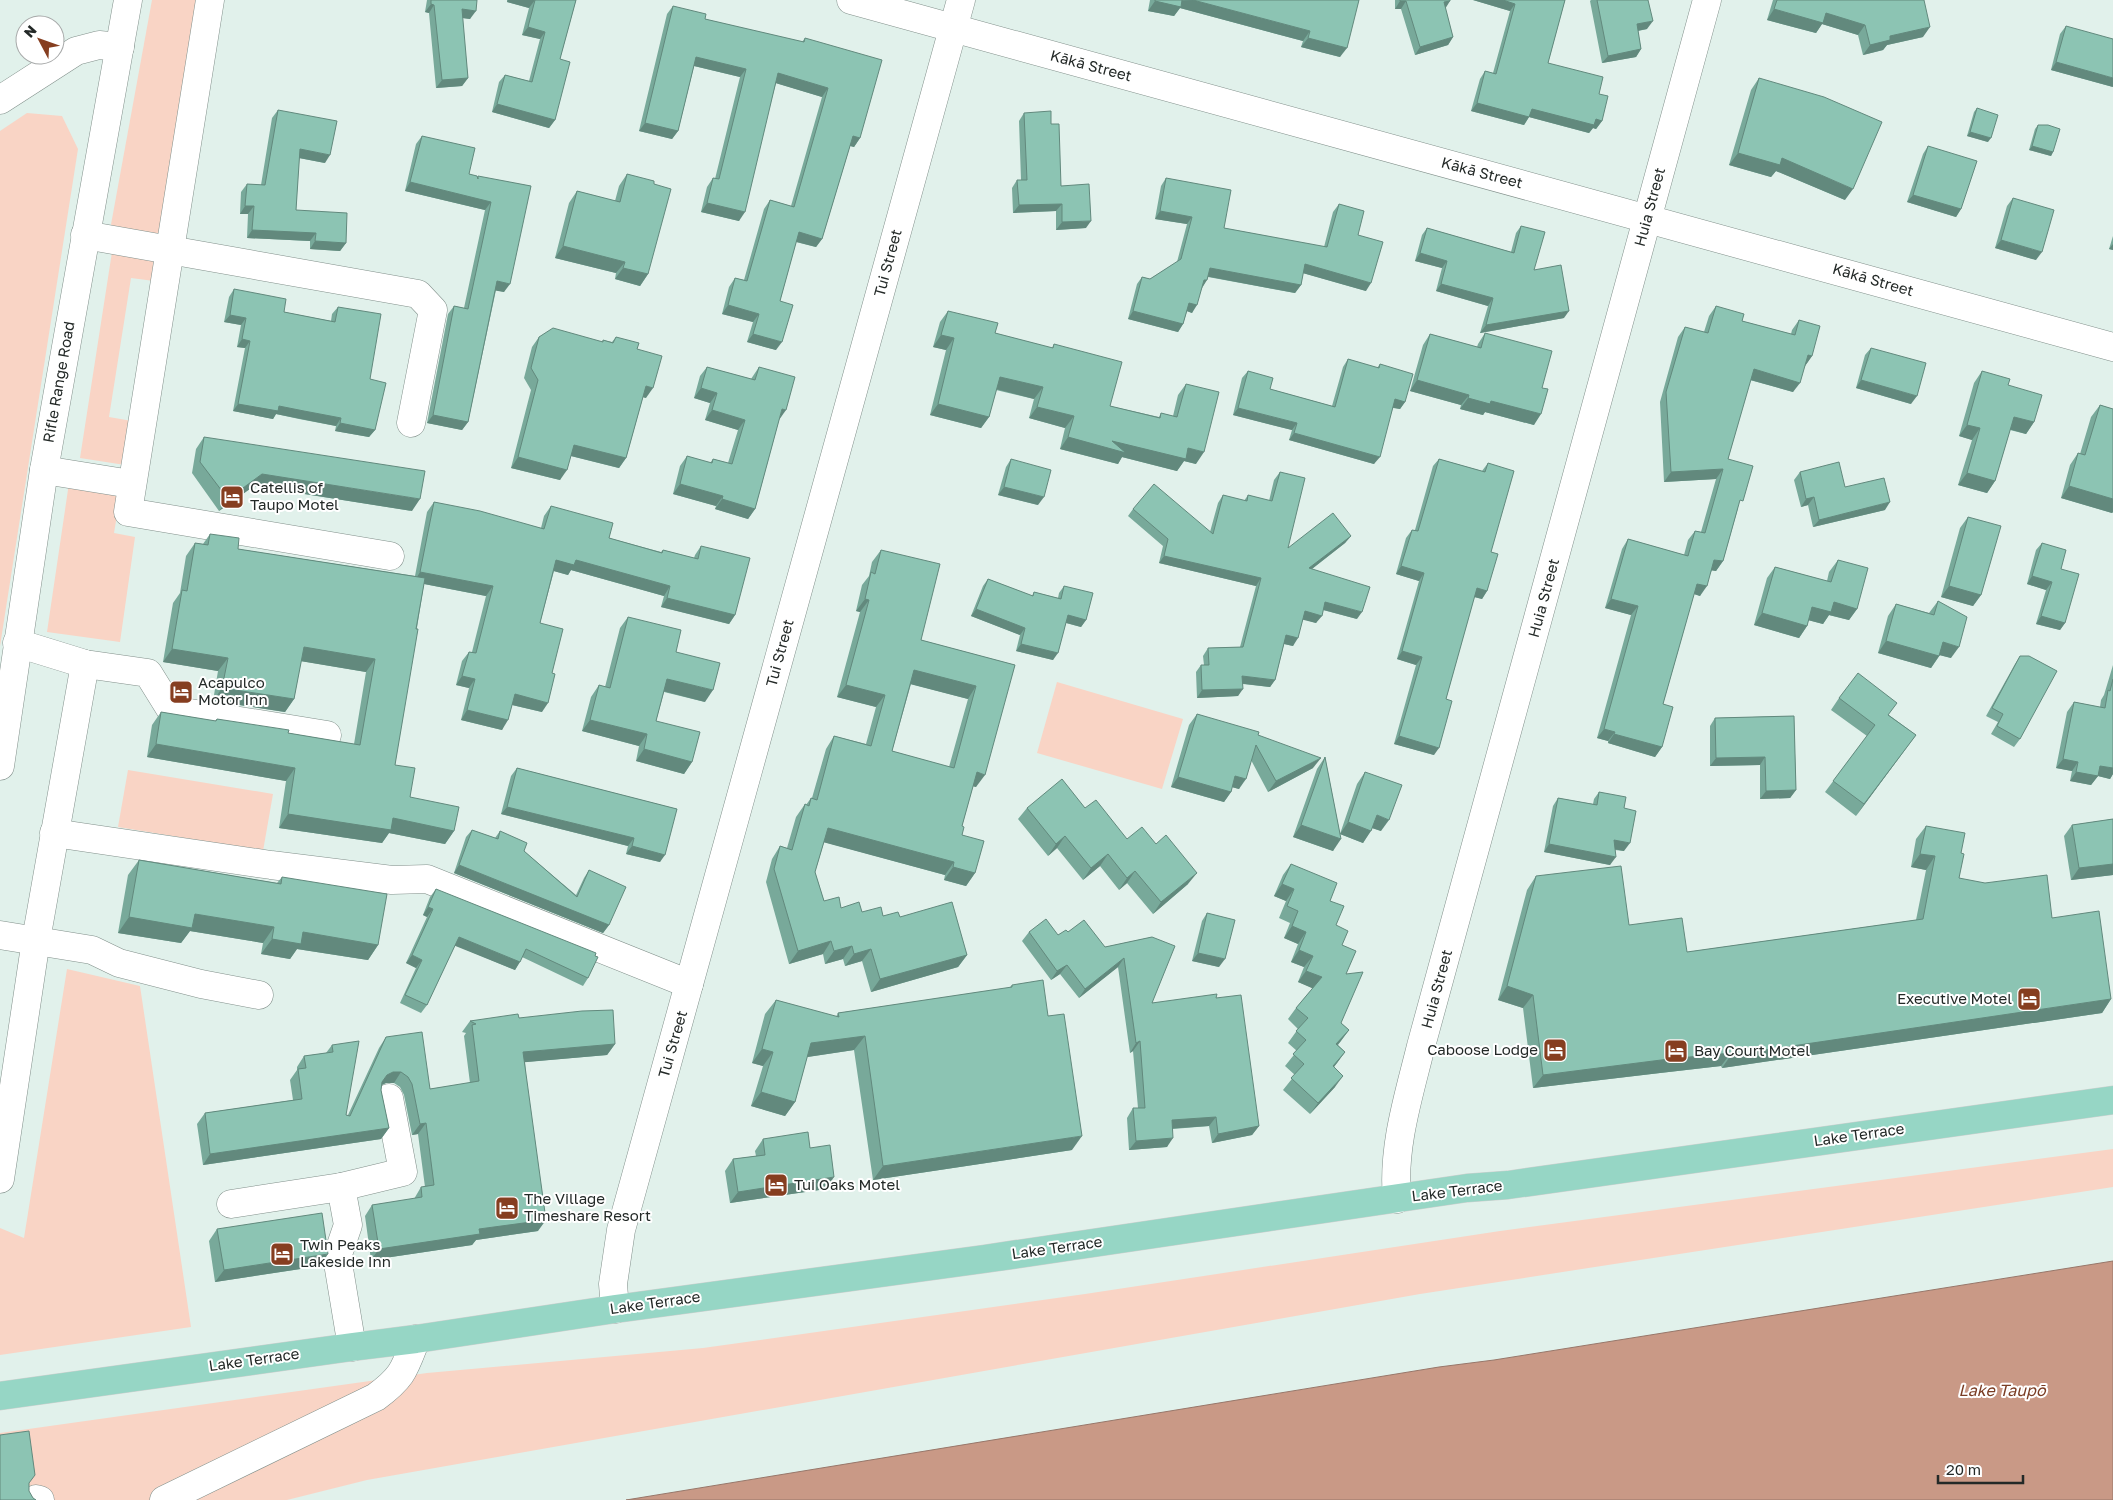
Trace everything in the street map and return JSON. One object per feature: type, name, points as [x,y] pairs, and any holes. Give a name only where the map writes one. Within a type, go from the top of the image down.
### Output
[{"type":"main road","name":"Lake Terrace","points":[[0,1396],[416,1339],[1467,1188],[1508,1185],[2113,1100]]},
{"type":"street","name":"Rifle Range Road","points":[[0,766],[44,470],[128,0]]},
{"type":"street","points":[[210,0],[128,512],[390,556]]},
{"type":"street","name":"Kākā Street","points":[[851,0],[2113,347]]},
{"type":"street","name":"Tui Street","points":[[615,1309],[613,1284],[621,1230],[960,0]]},
{"type":"street","name":"Huia Street","points":[[1397,1199],[1395,1174],[1400,1141],[1421,1046],[1707,0]]},
{"type":"street","points":[[0,100],[76,51],[100,46],[120,47]]},
{"type":"street","points":[[85,235],[169,252],[418,294],[434,310],[411,422]]},
{"type":"street","points":[[44,470],[131,484]]},
{"type":"street","points":[[18,643],[85,664],[148,672],[171,710],[327,735]]},
{"type":"street","points":[[0,1179],[36,940],[85,664]]},
{"type":"street","points":[[54,833],[299,869],[392,880],[427,879],[689,984]]},
{"type":"street","points":[[0,936],[92,950],[119,963],[201,984],[259,996]]},
{"type":"street","points":[[230,1204],[341,1187],[403,1172],[389,1098]]},
{"type":"street","points":[[341,1187],[348,1225],[337,1257],[352,1347]]},
{"type":"street","points":[[164,1500],[376,1397],[400,1376],[416,1339]]},
{"type":"shaded area","points":[[152,0],[202,0],[158,239],[110,230]]},
{"type":"shaded area","points":[[27,113],[62,116],[78,149],[0,646],[0,131]]},
{"type":"shaded area","points":[[112,252],[157,259],[154,281],[131,278],[109,417],[132,421],[125,465],[80,458]]},
{"type":"shaded area","points":[[69,483],[121,491],[114,533],[135,537],[120,642],[47,632]]},
{"type":"shaded area","points":[[1057,682],[1183,719],[1162,789],[1037,753]]},
{"type":"shaded area","points":[[128,770],[273,794],[263,851],[118,827]]},
{"type":"shaded area","points":[[67,969],[140,986],[191,1327],[0,1355],[0,1228],[24,1238]]},
{"type":"shaded area","points":[[2113,1149],[2113,1187],[1420,1294],[367,1480],[287,1500],[0,1500],[0,1433],[427,1373],[703,1348],[1085,1294],[1500,1231]]},
{"type":"water","name":"Lake Taupō","points":[[2113,1261],[2113,1500],[626,1500],[1439,1367],[1494,1360]]},
{"type":"building","points":[[431,0],[477,0],[476,11],[462,9],[468,78],[442,80],[434,5],[431,4]]},
{"type":"building","points":[[535,0],[576,0],[560,59],[570,62],[555,120],[497,104],[505,75],[532,82],[545,32],[528,27]]},
{"type":"building","points":[[1155,0],[1182,0],[1181,7]]},
{"type":"building","points":[[1193,0],[1359,0],[1347,48],[1308,38],[1310,31]]},
{"type":"building","points":[[1400,0],[1450,0],[1444,2],[1453,37],[1420,47],[1406,1]]},
{"type":"building","points":[[1503,0],[1565,0],[1548,63],[1603,77],[1599,94],[1608,96],[1602,121],[1596,119],[1594,125],[1532,109],[1529,117],[1477,103],[1485,71],[1496,74],[1515,4]]},
{"type":"building","points":[[1597,0],[1648,0],[1653,21],[1637,24],[1641,49],[1608,56]]},
{"type":"building","points":[[1777,0],[1924,0],[1930,27],[1890,36],[1890,40],[1870,45],[1865,25],[1826,13],[1823,23],[1774,9]]},
{"type":"building","points":[[673,6],[706,14],[705,19],[804,42],[805,38],[882,60],[860,138],[853,136],[822,239],[799,232],[780,301],[793,305],[782,342],[753,334],[759,314],[728,305],[735,278],[747,281],[770,200],[794,207],[828,88],[778,73],[745,212],[707,203],[713,178],[719,179],[746,69],[696,57],[678,131],[645,123]]},
{"type":"building","points":[[2066,26],[2113,39],[2113,78],[2056,62]]},
{"type":"building","points":[[1759,78],[1824,97],[1882,122],[1853,189],[1782,158],[1780,165],[1738,153]]},
{"type":"building","points":[[1977,108],[1998,115],[1991,138],[1970,132]]},
{"type":"building","points":[[278,110],[337,121],[330,155],[300,149],[296,210],[347,213],[346,243],[315,241],[316,233],[252,230],[254,206],[245,206],[247,184],[265,185]]},
{"type":"building","points":[[1051,111],[1051,124],[1059,124],[1061,186],[1089,184],[1091,221],[1062,222],[1062,204],[1019,205],[1017,180],[1027,180],[1024,113]]},
{"type":"building","points":[[2038,125],[2048,125],[2060,129],[2053,152],[2032,146]]},
{"type":"building","points":[[422,136],[475,148],[469,174],[477,176],[478,179],[478,176],[531,186],[510,284],[497,281],[468,422],[433,415],[454,306],[468,309],[491,202],[410,182]]},
{"type":"building","points":[[1928,146],[1977,161],[1961,209],[1913,195]]},
{"type":"building","points":[[627,174],[654,181],[654,184],[671,189],[648,274],[623,268],[625,262],[563,246],[577,191],[620,202]]},
{"type":"building","points":[[1166,178],[1231,190],[1224,228],[1327,247],[1339,204],[1364,211],[1358,235],[1383,242],[1371,283],[1305,264],[1301,285],[1210,268],[1207,280],[1204,280],[1197,305],[1189,303],[1183,324],[1133,311],[1142,277],[1150,279],[1181,259],[1192,217],[1160,211]]},
{"type":"building","points":[[2013,198],[2054,210],[2042,252],[2001,240]]},
{"type":"building","points":[[1521,226],[1545,232],[1534,270],[1561,265],[1569,311],[1486,325],[1493,298],[1441,284],[1447,261],[1420,253],[1427,228],[1514,253]]},
{"type":"building","points":[[234,289],[286,299],[284,312],[335,322],[338,307],[381,314],[370,379],[386,383],[375,430],[340,423],[341,418],[279,406],[278,411],[238,404],[250,341],[242,339],[246,318],[230,315]]},
{"type":"building","points":[[1716,306],[1744,314],[1742,321],[1795,335],[1799,320],[1820,326],[1812,356],[1808,355],[1800,383],[1754,369],[1728,459],[1753,466],[1743,501],[1740,500],[1723,561],[1714,560],[1707,586],[1697,584],[1663,704],[1673,707],[1662,747],[1614,734],[1615,732],[1604,729],[1638,606],[1611,599],[1628,539],[1688,556],[1695,531],[1705,533],[1723,469],[1671,472],[1666,392],[1685,327],[1708,333]]},
{"type":"building","points":[[948,311],[998,323],[995,333],[1053,348],[1054,344],[1122,362],[1110,406],[1160,418],[1161,413],[1177,417],[1186,384],[1219,392],[1204,452],[1188,448],[1186,459],[1112,441],[1126,453],[1068,437],[1074,416],[1037,407],[1043,387],[1000,377],[989,417],[938,404],[954,338],[941,335]]},
{"type":"building","points":[[553,328],[603,342],[603,340],[613,343],[616,337],[639,343],[637,349],[662,356],[653,388],[646,386],[626,458],[574,445],[567,470],[518,457],[538,380],[531,368],[539,337]]},
{"type":"building","points":[[1485,333],[1552,351],[1542,388],[1548,389],[1541,414],[1491,401],[1490,404],[1468,398],[1469,395],[1417,380],[1430,334],[1481,348]]},
{"type":"building","points":[[1871,348],[1926,363],[1917,396],[1861,380]]},
{"type":"building","points":[[1348,359],[1379,368],[1380,364],[1413,374],[1405,402],[1395,399],[1380,457],[1294,433],[1297,423],[1238,408],[1248,371],[1273,378],[1270,389],[1335,407]]},
{"type":"building","points":[[707,367],[755,380],[759,367],[795,377],[786,410],[782,409],[755,509],[722,499],[723,496],[680,484],[687,456],[712,463],[713,459],[732,464],[745,420],[712,410],[717,393],[701,388]]},
{"type":"building","points":[[1982,371],[2010,379],[2008,385],[2042,395],[2034,422],[2014,417],[1995,481],[1967,473],[1980,428],[1967,425]]},
{"type":"building","points":[[2100,405],[2113,409],[2113,499],[2069,486],[2078,453],[2085,455]]},
{"type":"building","points":[[204,437],[425,471],[420,499],[262,474],[228,499],[200,462]]},
{"type":"building","points":[[1011,459],[1051,470],[1044,497],[1004,487]]},
{"type":"building","points":[[1439,459],[1485,472],[1488,463],[1514,471],[1491,552],[1498,554],[1487,591],[1477,588],[1446,699],[1452,701],[1439,748],[1399,736],[1422,657],[1402,651],[1424,573],[1401,566],[1412,530],[1418,531]]},
{"type":"building","points":[[1839,462],[1845,487],[1884,478],[1890,502],[1819,520],[1814,497],[1806,499],[1800,472]]},
{"type":"building","points":[[1280,472],[1305,478],[1288,548],[1333,513],[1351,536],[1309,568],[1370,587],[1362,612],[1325,602],[1322,616],[1305,611],[1298,638],[1286,635],[1275,680],[1242,676],[1243,689],[1202,690],[1201,665],[1209,665],[1208,648],[1243,647],[1261,578],[1164,556],[1168,539],[1133,509],[1154,484],[1213,534],[1223,495],[1247,501],[1248,495],[1272,501]]},
{"type":"building","points":[[434,502],[480,511],[544,529],[551,506],[613,523],[609,538],[662,553],[663,550],[698,559],[701,546],[750,558],[735,615],[667,598],[670,586],[576,560],[574,565],[556,560],[540,623],[563,629],[552,673],[555,674],[548,703],[515,694],[508,720],[467,710],[475,679],[462,676],[469,652],[476,653],[493,586],[420,572]]},
{"type":"building","points":[[1968,517],[2001,526],[1981,595],[1949,586]]},
{"type":"building","points":[[210,534],[239,538],[238,549],[425,578],[395,765],[415,768],[410,797],[459,807],[454,831],[393,818],[391,830],[288,814],[295,768],[156,744],[161,712],[289,730],[288,733],[360,745],[375,659],[304,647],[294,699],[222,688],[228,658],[172,649],[182,590],[187,591],[195,543],[208,545]]},
{"type":"building","points":[[2042,543],[2066,550],[2061,569],[2079,574],[2065,623],[2041,616],[2052,582],[2032,576]]},
{"type":"building","points":[[881,550],[940,564],[921,640],[1015,665],[985,775],[977,772],[962,826],[964,827],[962,835],[984,841],[975,873],[953,867],[954,862],[828,828],[815,872],[824,901],[839,897],[841,908],[859,902],[862,912],[881,907],[883,916],[898,912],[900,917],[952,902],[967,955],[880,979],[871,949],[854,954],[852,946],[834,951],[831,941],[798,951],[774,869],[780,846],[792,850],[805,804],[809,806],[811,798],[817,800],[834,736],[871,746],[885,695],[846,685],[869,600],[865,599],[871,572],[875,574]],"holes":[[[914,670],[976,686],[954,768],[892,751]]]},
{"type":"building","points":[[1838,560],[1868,568],[1857,609],[1834,602],[1831,612],[1812,607],[1807,626],[1762,613],[1775,567],[1831,582]]},
{"type":"building","points":[[988,579],[1033,596],[1034,592],[1061,599],[1064,586],[1093,593],[1086,620],[1068,615],[1058,653],[1021,644],[1025,628],[976,609]]},
{"type":"building","points":[[1938,601],[1967,617],[1959,647],[1943,642],[1939,656],[1886,641],[1896,604],[1934,615]]},
{"type":"building","points":[[628,617],[681,630],[676,652],[720,663],[713,690],[667,679],[656,721],[700,732],[692,762],[644,749],[647,734],[590,720],[599,685],[610,688]]},
{"type":"building","points":[[2020,656],[2029,656],[2057,671],[2020,739],[1997,726],[2003,714],[1992,708]]},
{"type":"building","points":[[1858,673],[1897,703],[1888,715],[1916,735],[1864,804],[1833,781],[1875,725],[1839,698]]},
{"type":"building","points":[[2113,679],[2113,768],[2100,766],[2098,776],[2076,772],[2078,762],[2063,759],[2074,702],[2105,708],[2108,690],[2110,691]]},
{"type":"building","points":[[1197,714],[1259,732],[1258,735],[1321,758],[1276,781],[1256,745],[1246,779],[1235,776],[1231,792],[1178,777]]},
{"type":"building","points":[[1794,716],[1796,790],[1766,791],[1765,757],[1716,758],[1715,718]]},
{"type":"building","points":[[1325,757],[1341,839],[1301,825]]},
{"type":"building","points":[[517,768],[677,809],[665,855],[632,846],[634,838],[507,807]]},
{"type":"building","points":[[1365,772],[1402,785],[1389,820],[1377,815],[1371,831],[1348,822]]},
{"type":"building","points":[[1062,779],[1085,808],[1096,800],[1127,839],[1142,827],[1156,844],[1166,835],[1197,873],[1161,902],[1135,871],[1127,878],[1108,854],[1091,868],[1065,836],[1056,844],[1027,808]]},
{"type":"building","points":[[1599,792],[1626,797],[1624,808],[1636,811],[1630,843],[1614,840],[1616,857],[1549,844],[1558,798],[1597,805]]},
{"type":"building","points":[[2113,819],[2113,864],[2079,868],[2072,825]]},
{"type":"building","points":[[1926,826],[1965,833],[1961,853],[1964,854],[1959,878],[1985,883],[2047,875],[2052,918],[2099,911],[2111,999],[1731,1055],[1731,1053],[1669,1059],[1543,1075],[1533,995],[1507,986],[1536,876],[1621,866],[1629,925],[1682,918],[1687,952],[1923,919],[1935,856],[1920,854]]},
{"type":"building","points":[[472,830],[498,839],[500,831],[527,843],[524,851],[577,897],[589,870],[626,887],[609,925],[459,865]]},
{"type":"building","points":[[139,860],[281,884],[282,877],[387,894],[378,945],[303,932],[301,944],[272,939],[274,927],[195,914],[192,928],[129,917]]},
{"type":"building","points":[[1291,864],[1337,883],[1330,901],[1344,906],[1336,925],[1348,931],[1342,945],[1356,951],[1346,974],[1363,972],[1341,1023],[1349,1030],[1336,1044],[1345,1052],[1333,1066],[1343,1076],[1318,1103],[1291,1078],[1304,1064],[1293,1054],[1306,1040],[1296,1031],[1308,1018],[1296,1008],[1322,977],[1306,971],[1313,956],[1299,950],[1306,932],[1292,926],[1298,911],[1287,906],[1294,889],[1282,884]]},
{"type":"building","points":[[436,889],[596,953],[595,956],[598,957],[588,978],[526,949],[520,962],[459,937],[427,1005],[405,995],[422,960],[412,955],[433,909],[428,907]]},
{"type":"building","points":[[1207,913],[1235,920],[1225,959],[1198,953]]},
{"type":"building","points":[[1046,919],[1058,935],[1066,930],[1068,932],[1084,920],[1105,947],[1152,937],[1175,946],[1152,1003],[1217,994],[1216,998],[1241,995],[1259,1126],[1218,1134],[1216,1117],[1172,1120],[1173,1138],[1136,1141],[1133,1108],[1145,1108],[1140,1041],[1136,1043],[1124,958],[1085,989],[1067,965],[1057,971],[1029,932]]},
{"type":"building","points":[[1043,980],[1048,1016],[1064,1014],[1082,1136],[883,1166],[865,1036],[811,1043],[795,1102],[761,1092],[773,1052],[762,1049],[776,1000],[839,1017],[838,1013],[1012,987],[1012,985]]},
{"type":"building","points":[[613,1010],[615,1044],[523,1052],[546,1220],[479,1229],[480,1234],[379,1249],[372,1205],[422,1197],[421,1187],[434,1185],[426,1123],[420,1124],[412,1084],[408,1077],[401,1072],[393,1072],[387,1075],[382,1082],[381,1090],[389,1128],[210,1154],[205,1113],[302,1099],[298,1069],[306,1068],[304,1056],[333,1052],[332,1045],[359,1041],[346,1115],[350,1116],[386,1037],[422,1032],[430,1089],[479,1081],[472,1025],[476,1024],[470,1021],[518,1014],[519,1018],[582,1011]]},
{"type":"building","points":[[808,1132],[810,1148],[830,1145],[834,1177],[738,1192],[733,1159],[765,1155],[763,1139]]},
{"type":"building","points":[[322,1213],[328,1254],[224,1270],[217,1229]]},
{"type":"building","points":[[29,1431],[35,1475],[29,1483],[29,1491],[36,1500],[0,1500],[0,1435]]},
{"type":"place","name":"Catellis of Taupo Motel","points":[[232,497]]},
{"type":"place","name":"Acapulco Motor Inn","points":[[181,692]]},
{"type":"place","name":"Executive Motel","points":[[2029,999]]},
{"type":"place","name":"Caboose Lodge","points":[[1555,1050]]},
{"type":"place","name":"Bay Court Motel","points":[[1676,1051]]},
{"type":"place","name":"Tui Oaks Motel","points":[[776,1185]]},
{"type":"place","name":"The Village Timeshare Resort","points":[[507,1208]]},
{"type":"place","name":"Twin Peaks Lakeside Inn","points":[[282,1254]]}]
